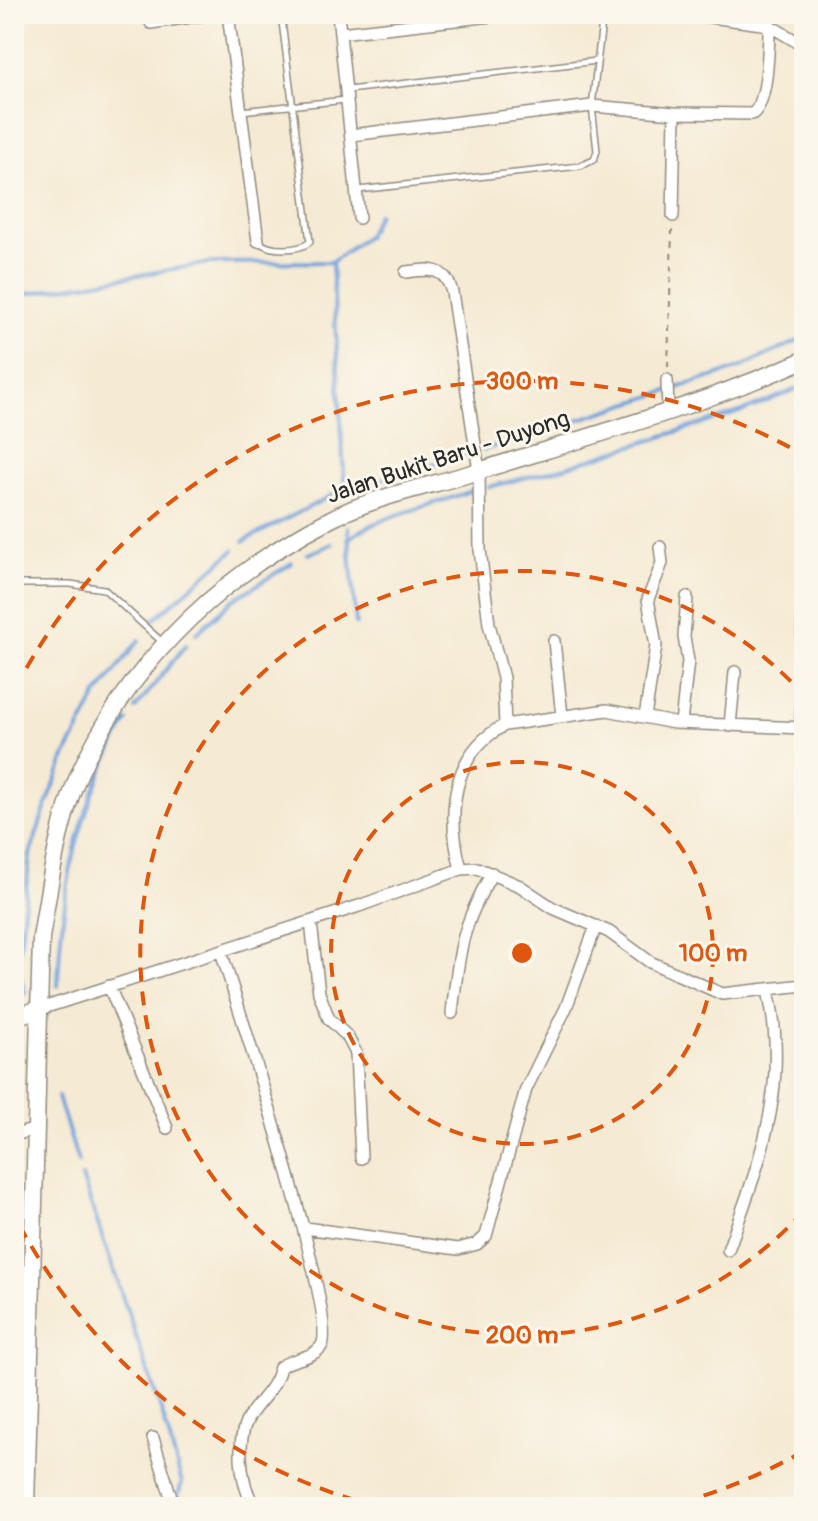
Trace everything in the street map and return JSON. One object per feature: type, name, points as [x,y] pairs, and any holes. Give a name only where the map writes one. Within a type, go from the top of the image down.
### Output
[{"type":"main road","name":"Jalan Bukit Baru - Duyong","points":[[26,1507],[21,1345],[37,1129],[41,938],[56,848],[86,758],[131,684],[165,645],[233,578],[332,518],[479,471],[668,404],[733,391],[804,360]]},
{"type":"main road","points":[[14,1017],[40,1009]]},
{"type":"street","points":[[149,14],[151,23],[210,14]]},
{"type":"street","points":[[228,14],[258,241]]},
{"type":"street","points":[[338,14],[359,218]]},
{"type":"street","points":[[340,33],[395,28],[454,17],[509,14]]},
{"type":"street","points":[[689,14],[770,20],[804,46]]},
{"type":"street","points":[[351,135],[592,106],[744,116],[757,111],[763,96],[770,20]]},
{"type":"street","points":[[673,216],[675,113]]},
{"type":"street","points":[[406,272],[437,270],[449,282],[479,471],[480,550],[489,624],[503,678],[505,725]]},
{"type":"street","points":[[667,380],[668,404]]},
{"type":"street","points":[[645,717],[656,646],[648,599],[662,563],[660,547]]},
{"type":"street","points":[[681,723],[688,653],[684,637],[687,597]]},
{"type":"street","points":[[461,869],[452,819],[455,787],[477,747],[490,733],[505,725],[607,710],[681,723],[802,728],[803,605]]},
{"type":"street","points":[[554,641],[562,716]]},
{"type":"street","points":[[730,726],[735,672]]},
{"type":"street","points":[[40,1009],[311,922],[461,869],[492,873],[520,886],[553,908],[628,944],[650,962],[722,994],[804,985]]},
{"type":"street","points":[[452,1013],[460,946],[469,913],[492,873]]},
{"type":"street","points":[[311,922],[319,993],[329,1019],[347,1036],[356,1053],[361,1158]]},
{"type":"street","points":[[305,1228],[458,1249],[477,1244],[486,1236],[526,1089],[566,1008],[596,926]]},
{"type":"street","points":[[221,951],[305,1228],[325,1334],[317,1351],[280,1367],[272,1389],[251,1414],[243,1431],[244,1480],[255,1507]]},
{"type":"street","points":[[109,986],[167,1128]]},
{"type":"street","points":[[728,1250],[760,1155],[777,1083],[777,1027],[768,990]]},
{"type":"street","points":[[14,1135],[37,1129]]},
{"type":"street","points":[[153,1438],[174,1507]]},
{"type":"lane","points":[[258,241],[270,248],[304,247],[310,242],[281,14]]},
{"type":"lane","points":[[394,14],[395,28]]},
{"type":"lane","points":[[357,190],[587,165],[594,160],[597,151],[592,106],[603,14]]},
{"type":"lane","points":[[241,111],[294,106],[346,95],[597,61]]},
{"type":"lane","points":[[14,584],[70,584],[104,589],[165,645]]},
{"type":"path","points":[[667,380],[673,216]]},
{"type":"waterway","points":[[332,262],[367,236],[378,214]]},
{"type":"waterway","points":[[14,296],[210,263],[332,262],[345,495]]},
{"type":"waterway","points":[[483,450],[737,369],[804,338]]},
{"type":"waterway","points":[[489,487],[559,469],[746,410],[804,386]]},
{"type":"waterway","points":[[344,484],[372,482],[471,453]]},
{"type":"waterway","points":[[244,541],[344,489]]},
{"type":"waterway","points":[[348,539],[377,523],[473,490]]},
{"type":"waterway","points":[[348,527],[356,624]]},
{"type":"waterway","points":[[308,554],[332,544]]},
{"type":"waterway","points":[[152,621],[234,550]]},
{"type":"waterway","points":[[196,634],[233,600],[292,563]]},
{"type":"waterway","points":[[18,964],[30,855],[42,817],[65,757],[97,695],[139,640]]},
{"type":"waterway","points":[[135,709],[186,645]]},
{"type":"waterway","points":[[58,986],[63,916],[75,849],[96,785],[127,721]]},
{"type":"waterway","points":[[14,952],[25,993]]},
{"type":"waterway","points":[[58,1097],[78,1162]]},
{"type":"waterway","points":[[82,1177],[163,1416],[182,1483],[178,1495],[181,1507]]}]
